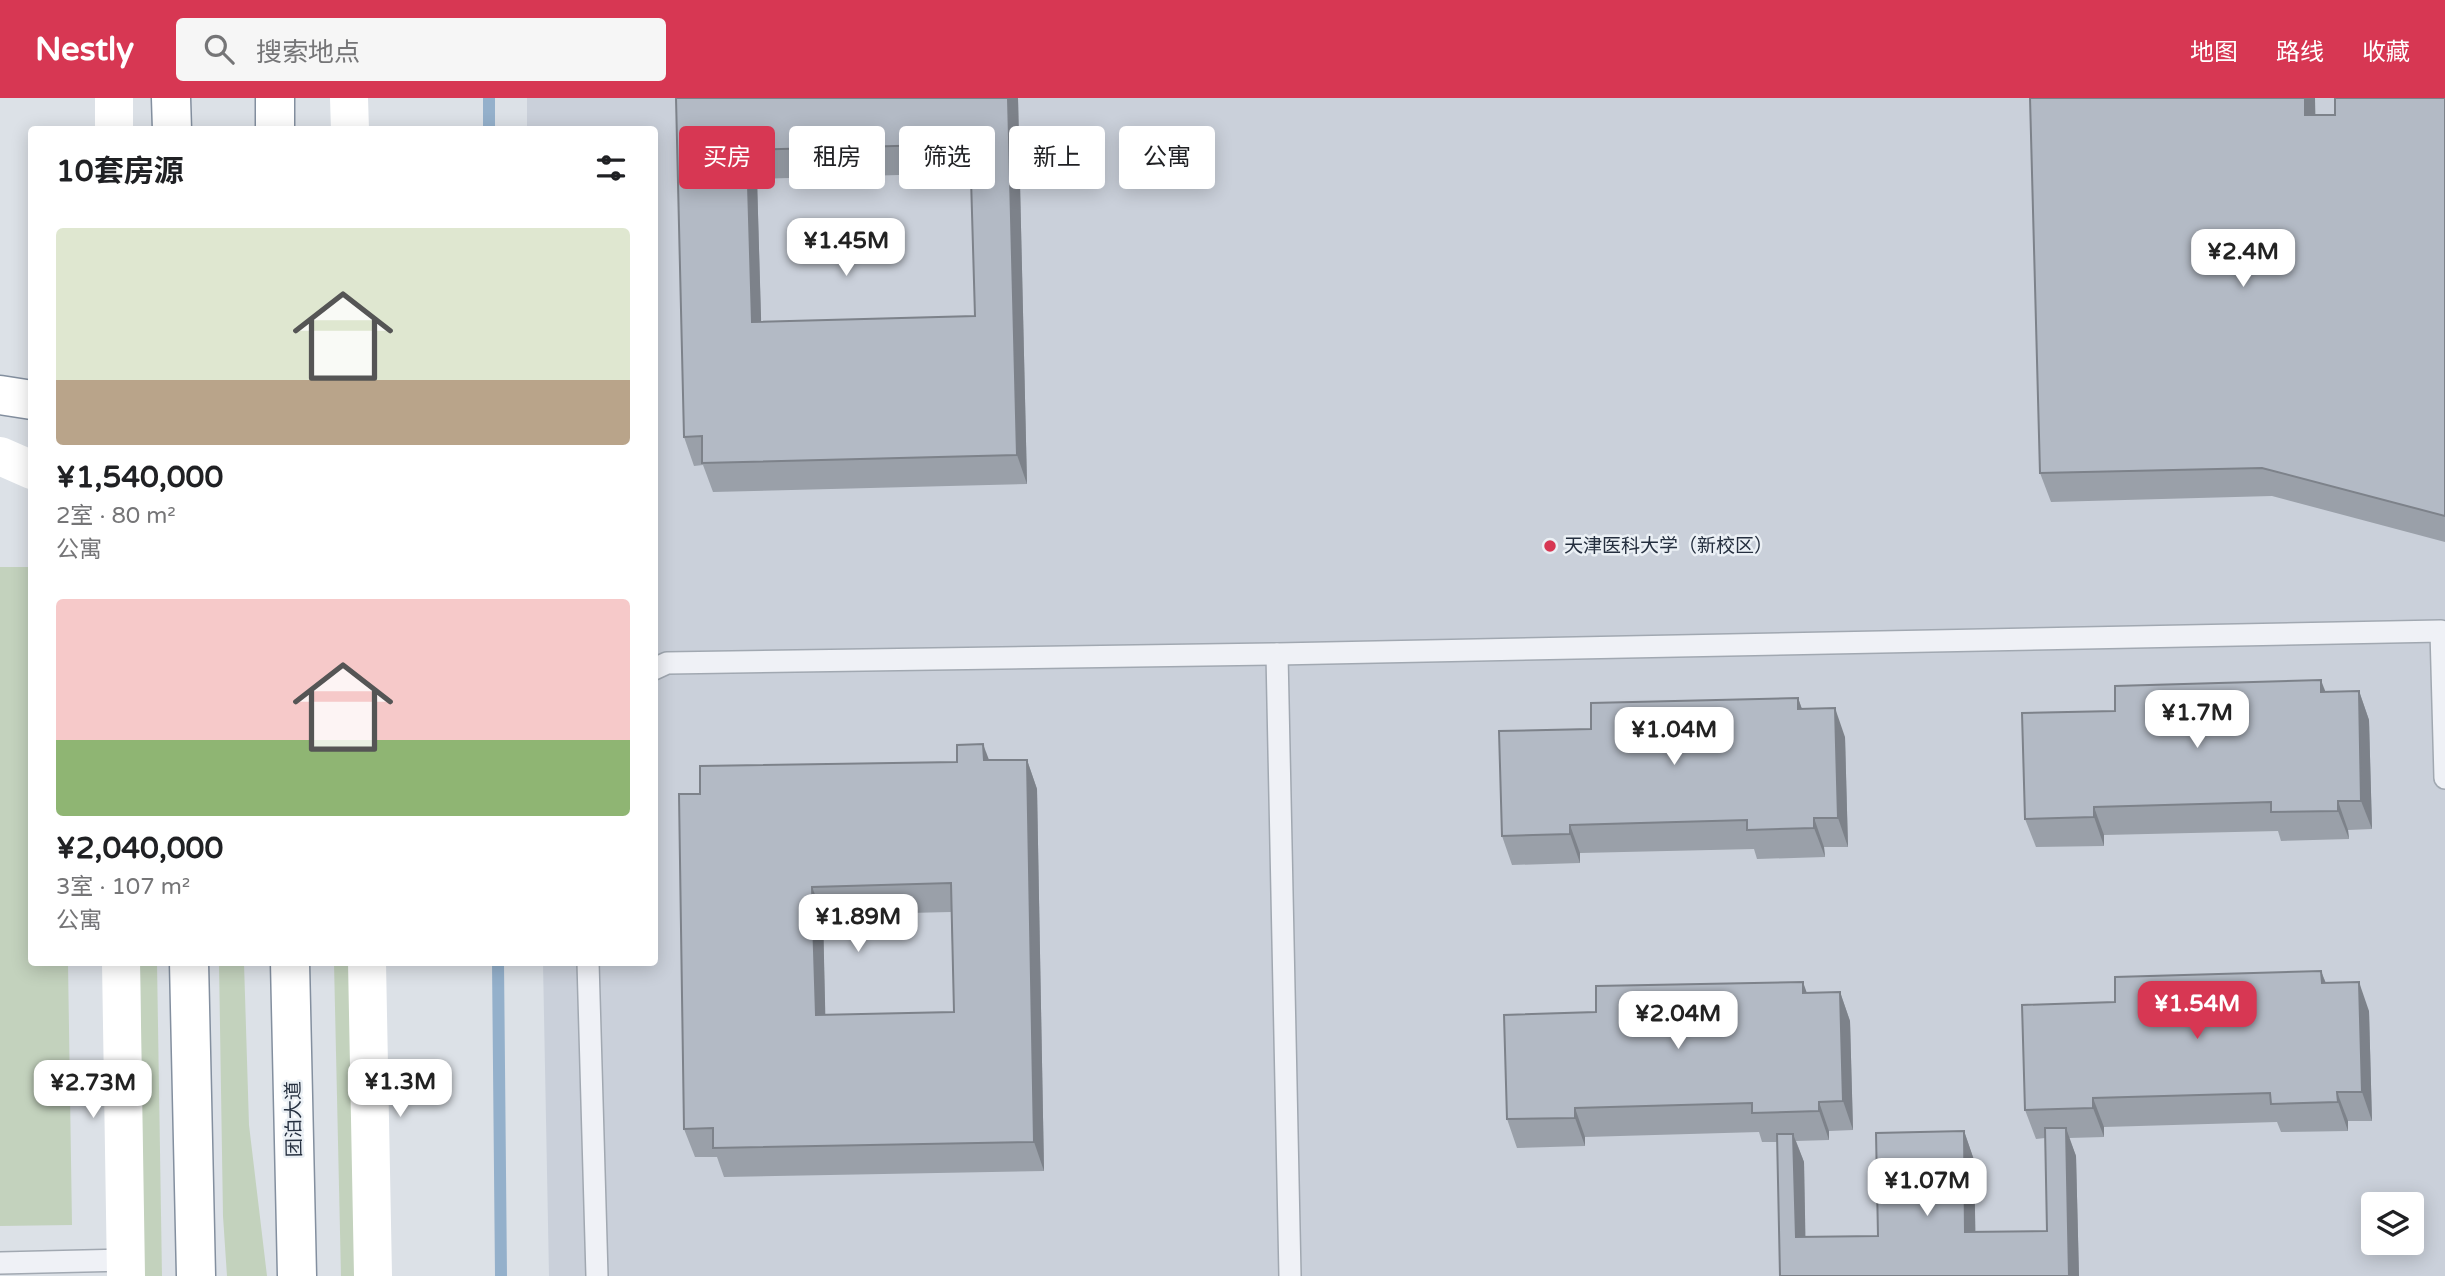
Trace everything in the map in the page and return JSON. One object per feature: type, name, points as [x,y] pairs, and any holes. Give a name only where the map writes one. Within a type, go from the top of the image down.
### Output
[{"type":"main road","points":[[114,98],[114,126]]},
{"type":"main road","points":[[172,98],[172,126]]},
{"type":"main road","points":[[275,98],[275,126]]},
{"type":"main road","points":[[349,98],[350,126]]},
{"type":"main road","points":[[0,388],[28,387]]},
{"type":"main road","points":[[0,395],[28,399]]},
{"type":"main road","points":[[0,441],[28,441]]},
{"type":"main road","points":[[0,456],[28,468]]},
{"type":"main road","points":[[121,966],[126,1268]]},
{"type":"main road","points":[[189,966],[196,1276]]},
{"type":"main road","name":"团泊大道","points":[[290,966],[297,1276]]},
{"type":"main road","points":[[367,966],[373,1276]]},
{"type":"lane","points":[[658,667],[667,663],[2441,631],[2445,778]]},
{"type":"lane","points":[[1277,654],[1290,1276]]},
{"type":"lane","points":[[588,966],[597,1276]]},
{"type":"lane","points":[[0,1263],[126,1268]]},
{"type":"shaded area","name":"天津医科大学（新校区）","points":[[527,98],[2445,98],[2445,1276],[549,1276],[543,966],[658,966],[658,126],[527,126]]},
{"type":"green space","points":[[0,567],[28,567],[28,966],[68,966],[72,1225],[0,1226]]},
{"type":"green space","points":[[140,966],[157,966],[162,1276],[144,1276]]},
{"type":"green space","points":[[219,966],[244,966],[249,1125],[267,1276],[227,1276],[223,1216]]},
{"type":"green space","points":[[334,966],[350,966],[356,1276],[341,1276]]},
{"type":"building","points":[[676,98],[1008,98],[1017,455],[702,463],[702,436],[684,437]],"holes":[[[679,126],[775,126],[775,149],[789,149],[789,126],[885,126],[885,146],[899,146],[899,126],[995,126],[995,189],[971,189],[975,316],[752,322],[748,189],[679,189]]]},
{"type":"building","points":[[2030,98],[2305,98],[2305,115],[2335,115],[2335,98],[2445,98],[2445,516],[2262,468],[2040,473]]},
{"type":"building","points":[[2321,680],[2321,692],[2359,691],[2361,801],[2338,801],[2338,811],[2271,812],[2271,802],[2094,807],[2094,817],[2025,819],[2022,713],[2115,711],[2115,686]]},
{"type":"building","points":[[1798,698],[1798,709],[1835,708],[1838,818],[1814,818],[1814,828],[1747,830],[1747,820],[1570,825],[1570,834],[1502,836],[1499,731],[1591,729],[1591,703]]},
{"type":"building","points":[[983,744],[984,760],[1027,760],[1034,1142],[713,1148],[713,1128],[684,1129],[679,794],[700,794],[700,766],[957,762],[957,745]],"holes":[[[951,883],[954,1012],[816,1015],[812,887]]]},
{"type":"building","points":[[2321,971],[2322,983],[2359,982],[2362,1092],[2337,1092],[2338,1102],[2271,1104],[2270,1093],[2093,1098],[2093,1108],[2025,1110],[2022,1005],[2115,1002],[2115,977]]},
{"type":"building","points":[[1803,982],[1803,993],[1840,992],[1843,1101],[1819,1102],[1819,1111],[1752,1113],[1752,1103],[1575,1108],[1575,1118],[1507,1119],[1504,1015],[1596,1012],[1596,986]]},
{"type":"building","points":[[2045,1128],[2066,1128],[2069,1276],[1780,1276],[1777,1134],[1793,1134],[1796,1237],[1878,1236],[1876,1133],[1964,1131],[1965,1232],[2047,1231]]},
{"type":"waterway","points":[[489,98],[489,126]]},
{"type":"waterway","points":[[498,966],[501,1276]]},
{"type":"place","name":"天津医科大学（新校区）","points":[[1550,546]]}]
